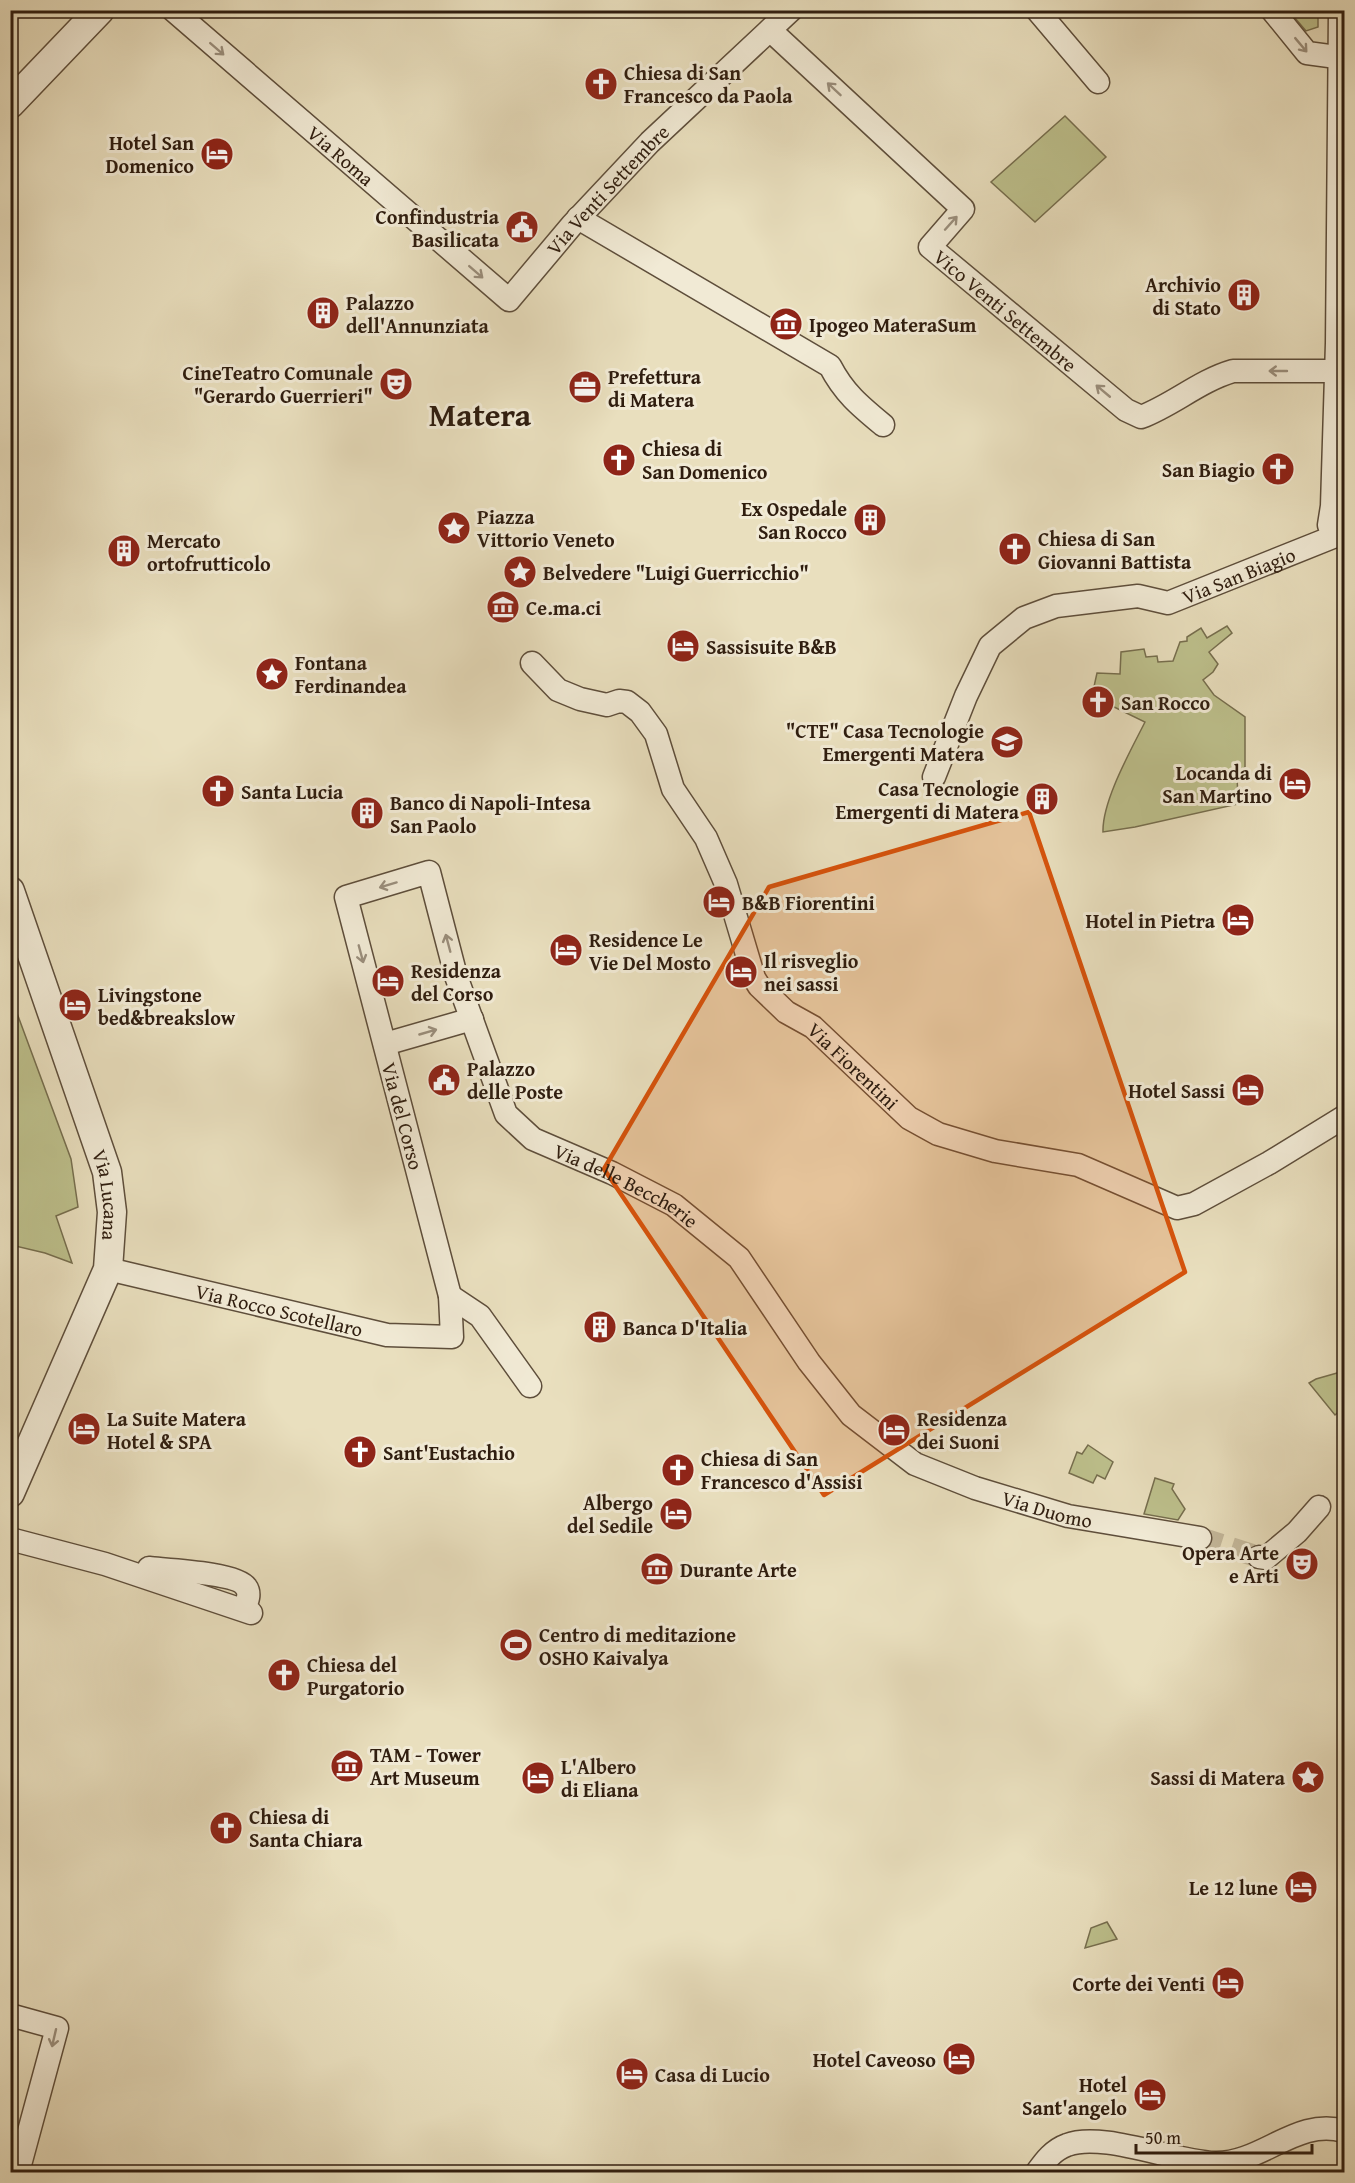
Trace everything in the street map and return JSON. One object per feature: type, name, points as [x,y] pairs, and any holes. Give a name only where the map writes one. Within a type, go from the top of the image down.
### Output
[{"type":"street","points":[[10,104],[100,10]]},
{"type":"street","name":"Via Roma","points":[[173,10],[509,300]]},
{"type":"street","name":"Via Venti Settembre","points":[[509,300],[578,218],[650,142],[791,10]]},
{"type":"street","points":[[1037,10],[1098,82]]},
{"type":"street","points":[[1272,10],[1307,53],[1343,58]]},
{"type":"street","points":[[1336,371],[1343,58],[1341,10]]},
{"type":"street","name":"Vico Venti Settembre","points":[[770,30],[963,209],[930,247],[1126,410],[1141,417],[1162,409],[1216,376],[1233,371],[1336,371]]},
{"type":"street","points":[[578,218],[830,366],[841,386],[883,425]]},
{"type":"street","name":"Via San Biagio","points":[[934,777],[966,696],[990,646],[1024,618],[1056,606],[1138,596],[1168,603],[1333,537],[1329,525],[1332,506],[1336,371]]},
{"type":"street","name":"Via Fiorentini","points":[[532,663],[558,690],[580,699],[607,705],[619,701],[627,702],[640,712],[656,734],[673,789],[710,848],[726,884],[750,967],[759,986],[786,1012],[813,1027],[909,1118],[938,1134],[995,1152],[1078,1165],[1177,1208],[1194,1204],[1269,1163],[1344,1117]]},
{"type":"street","name":"Via delle Beccherie","points":[[346,897],[429,872],[456,976],[506,1114],[533,1139],[612,1173],[674,1205],[738,1258],[850,1415],[904,1456]]},
{"type":"street","name":"Via Lucana","points":[[10,891],[107,1172],[112,1212],[108,1269],[10,1493]]},
{"type":"street","name":"Via del Corso","points":[[346,897],[450,1296],[452,1336]]},
{"type":"street","points":[[385,1044],[472,1019]]},
{"type":"street","name":"Via Rocco Scotellaro","points":[[108,1269],[387,1335],[452,1336]]},
{"type":"street","points":[[450,1296],[480,1316],[530,1386]]},
{"type":"street","name":"Via Duomo","points":[[904,1456],[915,1464],[975,1488],[1068,1516],[1200,1538]]},
{"type":"street","points":[[1259,1557],[1266,1558],[1297,1532],[1318,1507]]},
{"type":"street","points":[[10,1539],[105,1564],[248,1611]]},
{"type":"street","points":[[10,2015],[57,2028],[18,2172]]},
{"type":"street","points":[[1037,2172],[1047,2158],[1059,2148],[1077,2141],[1100,2141],[1212,2163],[1232,2163],[1303,2132],[1323,2127],[1344,2131]]},
{"type":"highlighted area","points":[[1029,812],[1185,1272],[824,1495],[604,1169],[769,887]]},
{"type":"green space","points":[[1289,11],[1318,11],[1318,27],[1306,31]]},
{"type":"green space","points":[[1065,116],[1106,157],[1035,222],[991,182]]},
{"type":"green space","points":[[1227,626],[1232,633],[1209,652],[1218,664],[1213,672],[1203,680],[1214,695],[1245,717],[1245,767],[1237,773],[1238,804],[1103,832],[1112,791],[1145,722],[1106,703],[1107,700],[1095,694],[1096,692],[1093,691],[1097,673],[1120,674],[1121,652],[1144,649],[1146,657],[1157,656],[1158,662],[1173,661],[1180,642],[1187,641],[1187,637],[1201,628],[1207,638]]},
{"type":"green space","points":[[11,997],[71,1159],[78,1207],[56,1216],[72,1263],[45,1253],[11,1245]]},
{"type":"green space","points":[[1344,1371],[1344,1407],[1335,1415],[1309,1383]]},
{"type":"green space","points":[[1088,1445],[1113,1462],[1105,1479],[1097,1475],[1093,1483],[1069,1473],[1077,1452],[1082,1454]]},
{"type":"green space","points":[[1155,1478],[1174,1484],[1172,1489],[1185,1509],[1178,1520],[1144,1514]]},
{"type":"green space","points":[[1107,1922],[1117,1939],[1085,1948],[1091,1928]]},
{"type":"tunnel","points":[[1200,1538],[1259,1557]]},
{"type":"place","name":"Chiesa di San Francesco da Paola","points":[[601,84]]},
{"type":"place","name":"Hotel San Domenico","points":[[217,154]]},
{"type":"place","name":"Confindustria Basilicata","points":[[522,227]]},
{"type":"place","name":"Archivio di Stato","points":[[1244,295]]},
{"type":"place","name":"Palazzo dell'Annunziata","points":[[323,313]]},
{"type":"place","name":"Ipogeo MateraSum","points":[[786,324]]},
{"type":"place","name":"CineTeatro Comunale \"Gerardo Guerrieri\"","points":[[396,384]]},
{"type":"place","name":"Prefettura di Matera","points":[[585,387]]},
{"type":"place","name":"Chiesa di San Domenico","points":[[619,460]]},
{"type":"place","name":"San Biagio","points":[[1278,469]]},
{"type":"place","name":"Ex Ospedale San Rocco","points":[[870,520]]},
{"type":"place","name":"Piazza Vittorio Veneto","points":[[454,528]]},
{"type":"place","name":"Chiesa di San Giovanni Battista","points":[[1015,549]]},
{"type":"place","name":"Mercato ortofrutticolo","points":[[124,551]]},
{"type":"place","name":"Belvedere \"Luigi Guerricchio\"","points":[[520,572]]},
{"type":"place","name":"Ce.ma.ci","points":[[503,607]]},
{"type":"place","name":"Sassisuite B&B","points":[[683,646]]},
{"type":"place","name":"Fontana Ferdinandea","points":[[272,674]]},
{"type":"place","name":"San Rocco","points":[[1098,702]]},
{"type":"place","name":"\"CTE\" Casa Tecnologie Emergenti Matera","points":[[1007,742]]},
{"type":"place","name":"Locanda di San Martino","points":[[1295,784]]},
{"type":"place","name":"Santa Lucia","points":[[218,791]]},
{"type":"place","name":"Casa Tecnologie Emergenti di Matera","points":[[1042,799]]},
{"type":"place","name":"Banco di Napoli-Intesa San Paolo","points":[[367,813]]},
{"type":"place","name":"B&B Fiorentini","points":[[719,902]]},
{"type":"place","name":"Hotel in Pietra","points":[[1238,920]]},
{"type":"place","name":"Residence Le Vie Del Mosto","points":[[566,950]]},
{"type":"place","name":"Il risveglio nei sassi","points":[[741,972]]},
{"type":"place","name":"Residenza del Corso","points":[[388,981]]},
{"type":"place","name":"Livingstone bed&breakslow","points":[[75,1005]]},
{"type":"place","name":"Palazzo delle Poste","points":[[444,1080]]},
{"type":"place","name":"Hotel Sassi","points":[[1248,1090]]},
{"type":"place","name":"Banca D'Italia","points":[[600,1327]]},
{"type":"place","name":"La Suite Matera Hotel & SPA","points":[[84,1429]]},
{"type":"place","name":"Residenza dei Suoni","points":[[894,1430]]},
{"type":"place","name":"Sant'Eustachio","points":[[360,1452]]},
{"type":"place","name":"Chiesa di San Francesco d'Assisi","points":[[678,1470]]},
{"type":"place","name":"Albergo del Sedile","points":[[676,1514]]},
{"type":"place","name":"Opera Arte e Arti","points":[[1302,1564]]},
{"type":"place","name":"Durante Arte","points":[[657,1569]]},
{"type":"place","name":"Centro di meditazione OSHO Kaivalya","points":[[516,1645]]},
{"type":"place","name":"Chiesa del Purgatorio","points":[[284,1675]]},
{"type":"place","name":"TAM - Tower Art Museum","points":[[347,1766]]},
{"type":"place","name":"Sassi di Matera","points":[[1308,1777]]},
{"type":"place","name":"L'Albero di Eliana","points":[[538,1778]]},
{"type":"place","name":"Chiesa di Santa Chiara","points":[[226,1828]]},
{"type":"place","name":"Le 12 lune","points":[[1301,1887]]},
{"type":"place","name":"Corte dei Venti","points":[[1228,1983]]},
{"type":"place","name":"Hotel Caveoso","points":[[959,2059]]},
{"type":"place","name":"Casa di Lucio","points":[[632,2074]]},
{"type":"place","name":"Hotel Sant'angelo","points":[[1150,2095]]},
{"type":"district","name":"Matera","points":[[480,414]]}]
